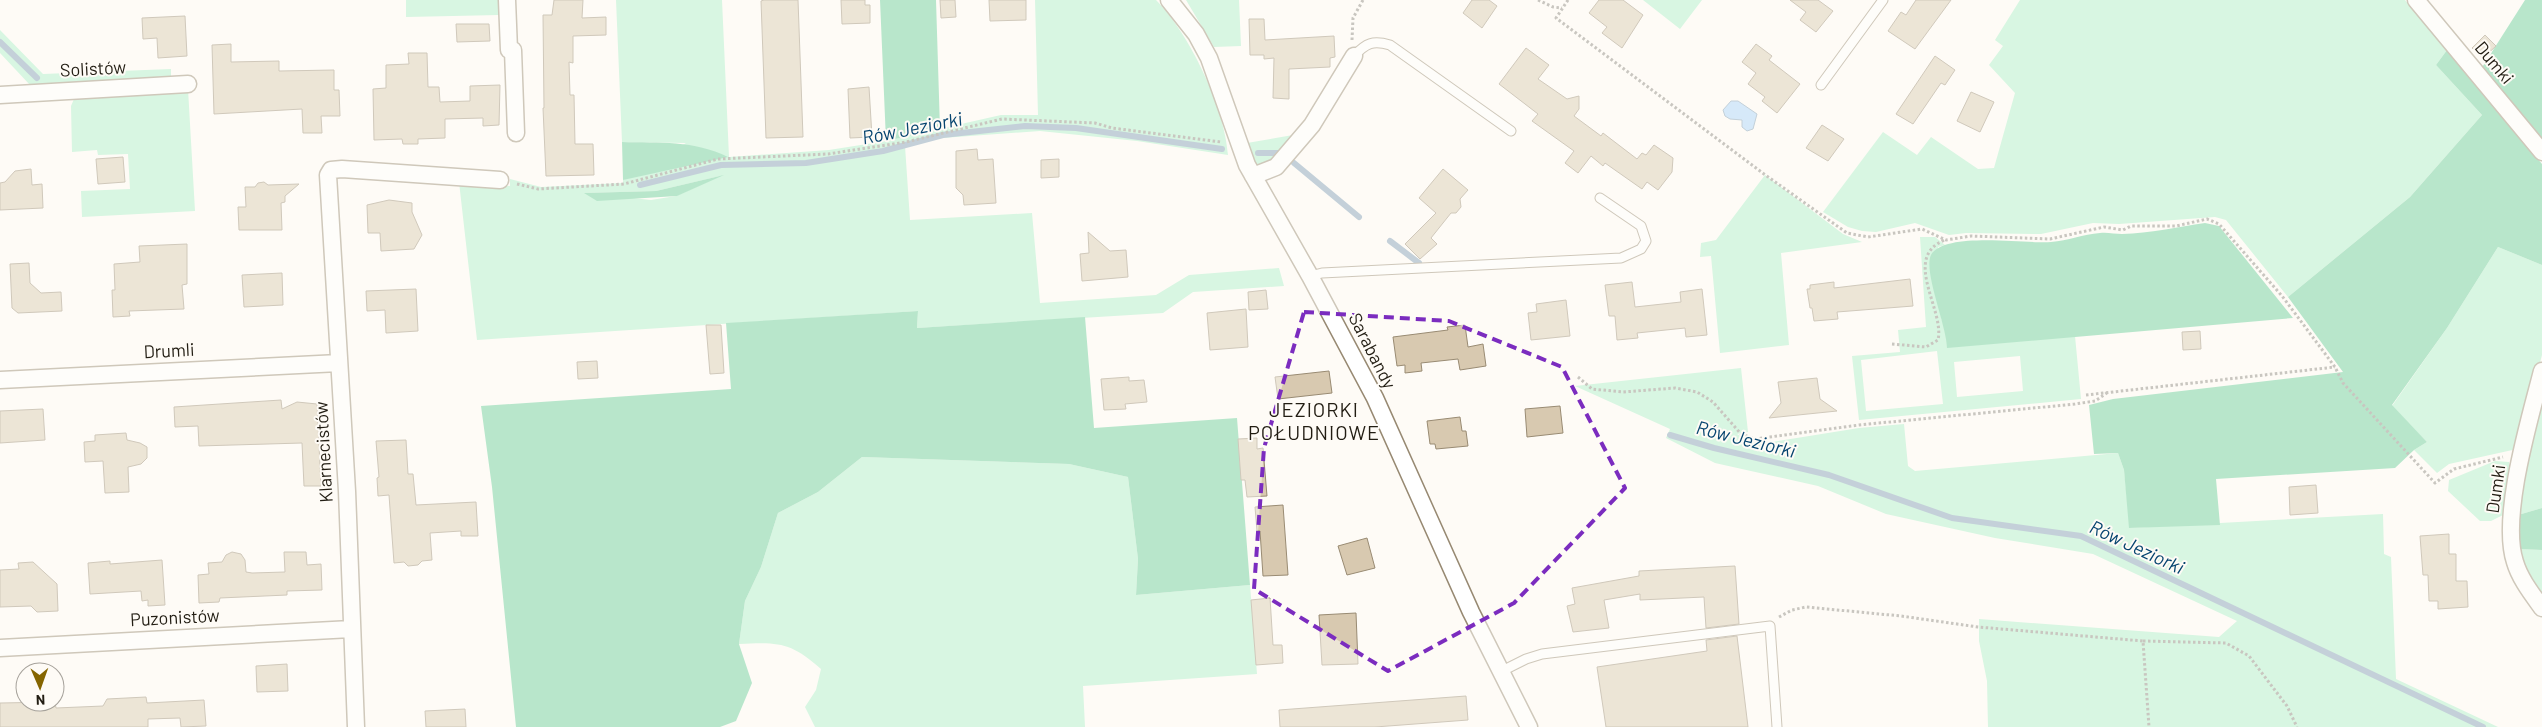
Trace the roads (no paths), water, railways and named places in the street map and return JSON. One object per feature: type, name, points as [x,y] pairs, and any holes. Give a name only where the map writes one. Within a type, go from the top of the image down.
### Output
[{"type":"street","points":[[508,0],[509,50],[513,50],[516,133]]},
{"type":"street","name":"Sarabandy","points":[[1170,0],[1196,34],[1209,58],[1239,144],[1253,176],[1310,276],[1374,398],[1500,672],[1529,727]]},
{"type":"street","name":"Dumki","points":[[2416,0],[2542,152]]},
{"type":"street","points":[[1253,176],[1276,167],[1312,125],[1354,56]]},
{"type":"street","name":"Solistów","points":[[0,95],[188,84]]},
{"type":"street","name":"Klarnecistów","points":[[356,727],[347,491],[328,175],[331,170],[342,169],[500,180]]},
{"type":"street","name":"Drumli","points":[[0,380],[339,363]]},
{"type":"street","name":"Dumki","points":[[2542,371],[2520,457],[2511,522],[2512,550],[2515,563],[2524,581],[2542,608]]},
{"type":"street","name":"Puzonistów","points":[[0,648],[351,629]]},
{"type":"lane","points":[[1821,85],[1883,0]]},
{"type":"lane","points":[[1354,56],[1366,44],[1376,41],[1390,45],[1511,131]]},
{"type":"lane","points":[[1310,276],[1332,273],[1621,258],[1642,249],[1646,241],[1641,226],[1600,198]]},
{"type":"lane","points":[[1500,672],[1526,658],[1542,654],[1770,626],[1777,727]]},
{"type":"water","points":[[1731,101],[1738,101],[1757,114],[1753,129],[1747,131],[1742,127],[1742,120],[1730,119],[1725,116],[1723,110]]},
{"type":"waterway","name":"Rów Jeziorki","points":[[0,42],[37,78]]},
{"type":"waterway","name":"Rów Jeziorki","points":[[640,185],[721,165],[806,163],[883,151],[943,135],[1025,126],[1076,128],[1222,149]]},
{"type":"waterway","name":"Rów Jeziorki","points":[[1258,153],[1278,153]]},
{"type":"waterway","name":"Rów Jeziorki","points":[[1294,163],[1359,217]]},
{"type":"waterway","points":[[1390,241],[1419,263]]},
{"type":"waterway","name":"Rów Jeziorki","points":[[1670,435],[1714,448],[1829,475],[1952,518],[2081,536],[2483,727]]},
{"type":"district","name":"JEZIORKI POŁUDNIOWE","points":[[1314,422]]}]
